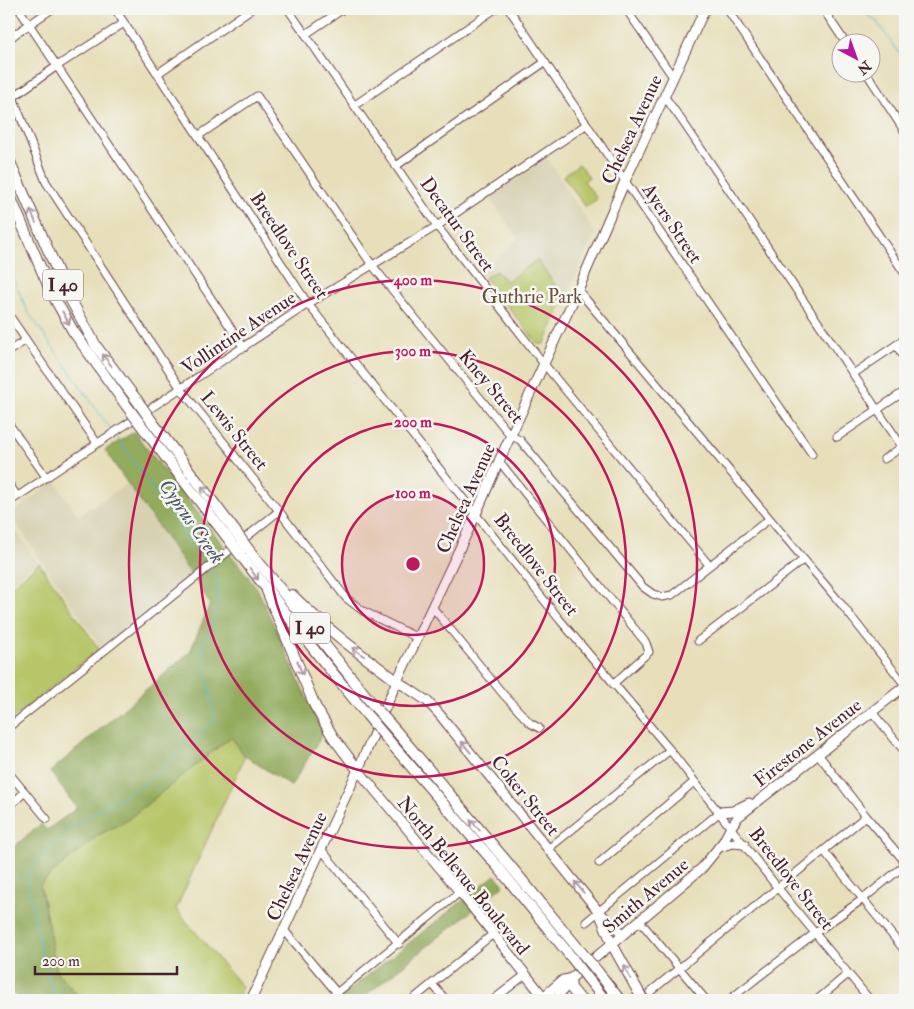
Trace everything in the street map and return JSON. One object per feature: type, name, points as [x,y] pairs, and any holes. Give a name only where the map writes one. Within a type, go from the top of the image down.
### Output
[{"type":"highway","name":"I 40","points":[[9,160],[66,291],[96,346],[153,422],[245,553],[267,591],[367,715],[498,867],[605,1000]]},
{"type":"highway","name":"I 40","points":[[9,194],[52,292],[73,331],[144,429],[231,534]]},
{"type":"highway","points":[[9,199],[22,227]]},
{"type":"highway","points":[[9,208],[29,242]]},
{"type":"highway","name":"I 40","points":[[245,553],[258,560],[374,706],[507,862],[620,1000]]},
{"type":"highway","points":[[258,560],[314,617],[397,681]]},
{"type":"highway","points":[[267,591],[315,706],[332,737],[358,770]]},
{"type":"highway","points":[[612,944],[643,1000]]},
{"type":"highway","points":[[570,979],[572,988],[581,1000]]},
{"type":"main road","name":"Chelsea Avenue","points":[[251,1000],[358,770],[397,681],[476,514],[578,290],[625,181],[705,9]]},
{"type":"main road","name":"Coker Street","points":[[397,681],[427,701],[440,715],[599,912],[612,944]]},
{"type":"main road","name":"Firestone Avenue","points":[[731,827],[738,817],[905,685]]},
{"type":"main road","name":"North Bellevue Boulevard","points":[[358,770],[460,892],[537,990],[547,998]]},
{"type":"main road","points":[[720,812],[733,811],[759,800]]},
{"type":"main road","name":"Smith Avenue","points":[[547,998],[564,980],[570,979],[693,876],[719,847],[731,827]]},
{"type":"main road","points":[[719,847],[733,843],[744,844]]},
{"type":"main road","points":[[599,912],[623,934]]},
{"type":"main road","name":"Smith Avenue","points":[[556,1000],[568,986],[570,979]]},
{"type":"main road","points":[[547,998],[564,989]]},
{"type":"street","points":[[19,9],[244,348]]},
{"type":"street","points":[[9,40],[52,9]]},
{"type":"street","name":"Breedlove Street","points":[[115,9],[308,304],[870,1000]]},
{"type":"street","points":[[157,74],[251,9]]},
{"type":"street","name":"Decatur Street","points":[[288,9],[437,226],[544,364],[709,565]]},
{"type":"street","points":[[306,34],[343,9]]},
{"type":"street","points":[[355,105],[495,9]]},
{"type":"street","name":"Ayers Street","points":[[509,9],[812,454]]},
{"type":"street","points":[[626,9],[674,77]]},
{"type":"street","points":[[727,9],[905,274]]},
{"type":"street","points":[[823,9],[838,32]]},
{"type":"street","points":[[57,66],[124,22]]},
{"type":"street","points":[[396,166],[545,62]]},
{"type":"street","name":"Lewis Street","points":[[57,66],[13,97],[46,182],[181,389],[346,598],[363,611],[418,638]]},
{"type":"street","points":[[872,82],[905,132]]},
{"type":"street","name":"Kney Street","points":[[198,136],[257,96],[372,265],[511,436],[520,440],[643,587],[662,598],[672,595],[709,565]]},
{"type":"street","points":[[665,97],[904,447],[884,460]]},
{"type":"street","name":"Vollintine Avenue","points":[[9,502],[308,304],[437,226],[587,124]]},
{"type":"street","points":[[578,290],[842,605],[905,685]]},
{"type":"street","points":[[9,315],[97,443]]},
{"type":"street","points":[[853,374],[905,339]]},
{"type":"street","points":[[9,351],[26,340]]},
{"type":"street","points":[[896,345],[905,359]]},
{"type":"street","points":[[837,437],[905,392]]},
{"type":"street","points":[[9,424],[46,477]]},
{"type":"street","points":[[499,460],[646,643],[648,652],[613,684]]},
{"type":"street","points":[[9,484],[17,496]]},
{"type":"street","points":[[9,727],[279,511]]},
{"type":"street","points":[[709,565],[769,519]]},
{"type":"street","points":[[698,641],[803,560]]},
{"type":"street","points":[[432,608],[503,694],[530,723],[539,728]]},
{"type":"street","points":[[872,712],[905,752]]},
{"type":"street","points":[[548,849],[670,750]]},
{"type":"street","points":[[729,1000],[815,933],[863,899],[905,864],[818,754]]},
{"type":"street","points":[[9,773],[47,819]]},
{"type":"street","points":[[599,863],[694,782]]},
{"type":"street","points":[[9,806],[25,792]]},
{"type":"street","points":[[586,922],[720,812]]},
{"type":"street","points":[[650,992],[866,816]]},
{"type":"street","points":[[321,849],[399,944]]},
{"type":"street","points":[[824,851],[905,951]]},
{"type":"street","points":[[328,1000],[399,944],[460,892]]},
{"type":"street","points":[[639,920],[706,1000]]},
{"type":"street","points":[[284,930],[337,993]]},
{"type":"street","points":[[412,1000],[493,934]]},
{"type":"street","points":[[817,1000],[848,974]]},
{"type":"street","points":[[493,1000],[525,975]]},
{"type":"street","points":[[432,984],[446,1000]]},
{"type":"shaded area","points":[[547,158],[595,233],[545,343],[540,345],[481,272],[518,238],[489,197]]},
{"type":"shaded area","points":[[55,480],[78,516],[127,484],[191,573],[101,647],[10,515]]},
{"type":"shaded area","points":[[9,521],[37,562],[9,586]]},
{"type":"green space","points":[[579,164],[589,177],[584,181],[597,199],[586,207],[563,176]]},
{"type":"green space","name":"Guthrie Park","points":[[537,260],[565,298],[545,343],[540,345],[485,278],[496,271],[506,282]]},
{"type":"green space","points":[[134,432],[257,588],[323,734],[291,786],[245,756],[231,737],[126,821],[98,835],[40,884],[57,972],[82,1000],[21,1000],[9,990],[9,851],[41,824],[47,830],[77,808],[50,772],[190,652],[210,604],[105,450]]},
{"type":"green space","points":[[39,563],[99,649],[9,722],[9,589]]},
{"type":"green space","points":[[231,736],[245,756],[176,909],[242,987],[237,1000],[82,1000],[57,973],[40,884],[98,835],[126,821]]},
{"type":"green space","points":[[495,875],[504,885],[360,1000],[337,1000]]},
{"type":"waterway","points":[[860,9],[876,21],[905,61]]},
{"type":"waterway","name":"Cyprus Creek","points":[[9,270],[28,312],[111,430]]},
{"type":"waterway","name":"Cyprus Creek","points":[[115,435],[206,565]]},
{"type":"waterway","name":"Cyprus Creek","points":[[56,1000],[43,961],[26,875],[67,829],[146,782],[215,720],[202,648],[217,612],[217,580],[210,570]]}]
